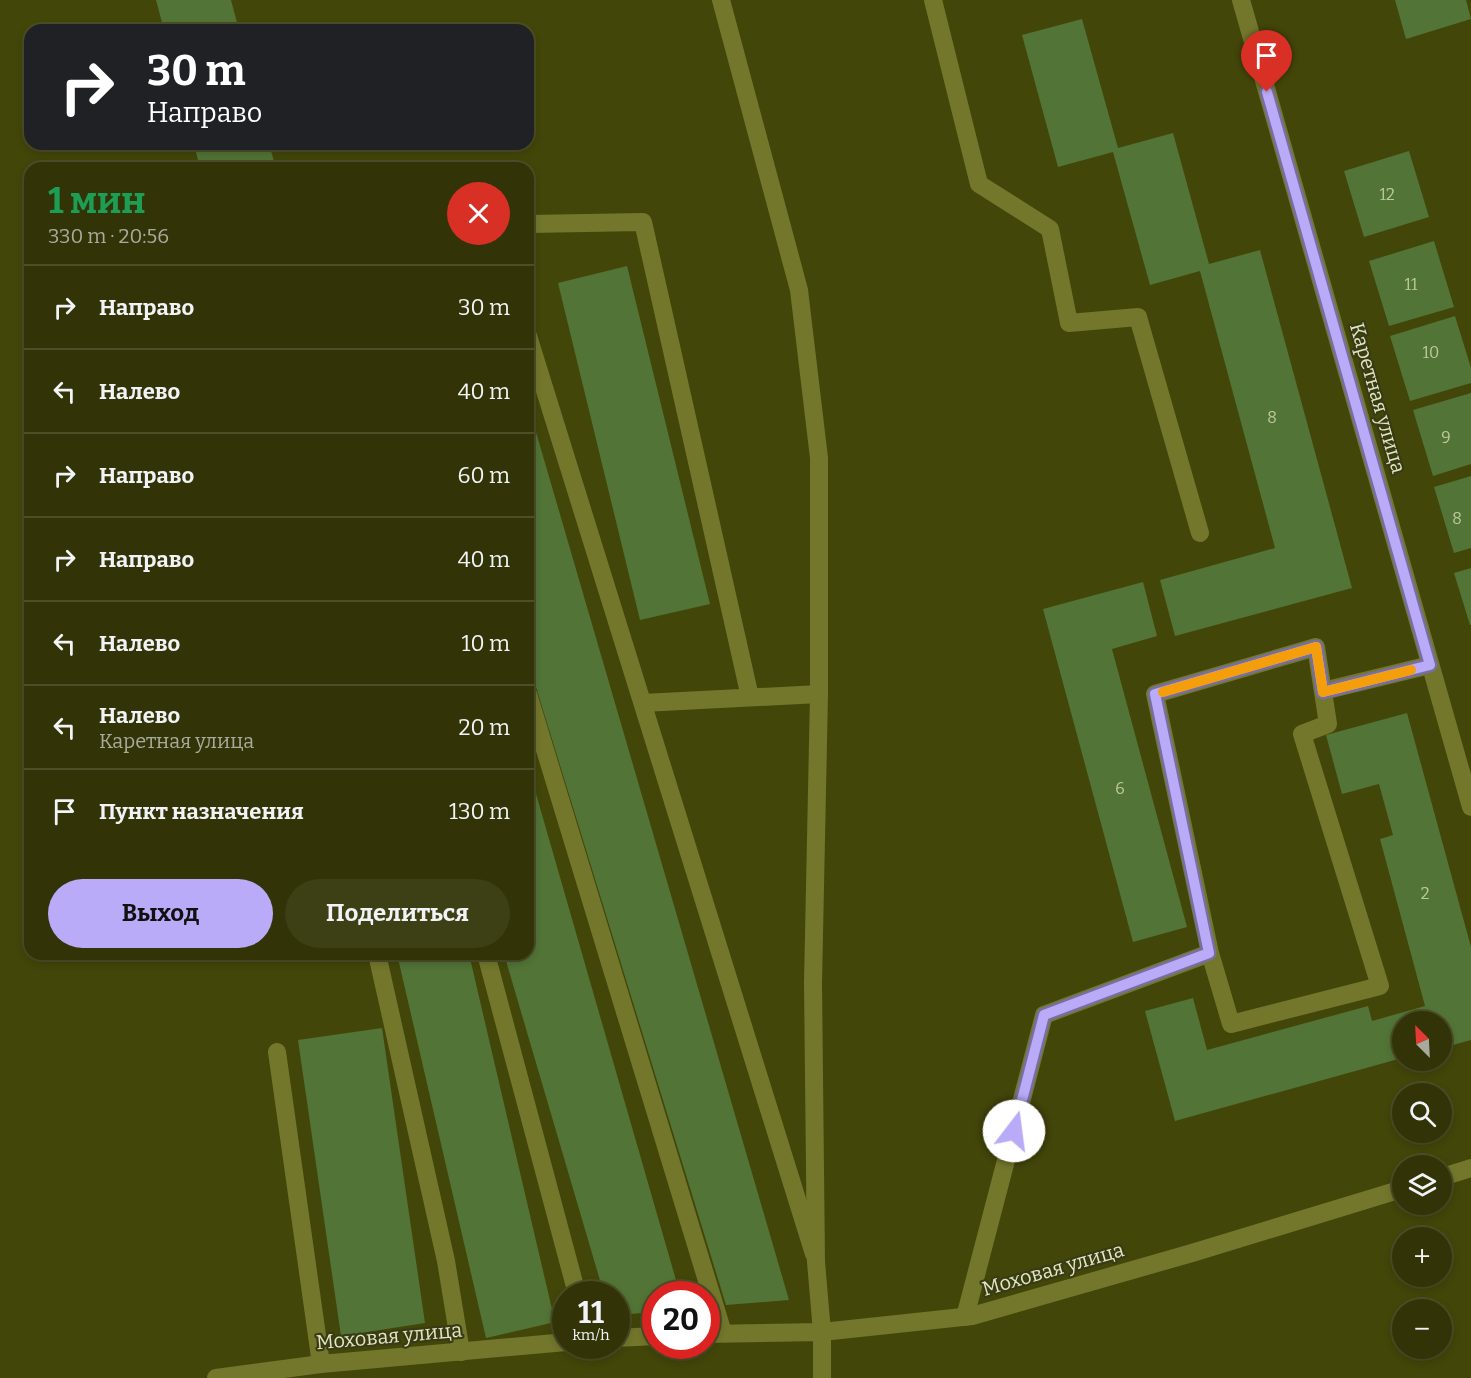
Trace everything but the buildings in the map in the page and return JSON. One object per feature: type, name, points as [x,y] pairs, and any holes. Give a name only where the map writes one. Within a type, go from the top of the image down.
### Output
[{"type":"street","points":[[721,0],[799,290],[819,458],[819,694],[813,983],[816,1262],[822,1332],[822,1378]]},
{"type":"street","points":[[933,0],[979,184],[1050,229],[1069,323],[1138,317],[1200,533]]},
{"type":"street","name":"Каретная улица","points":[[1241,0],[1471,807]]},
{"type":"street","points":[[534,224],[643,222],[750,697]]},
{"type":"street","points":[[534,355],[816,1262]]},
{"type":"street","points":[[1316,647],[1328,723],[1302,734],[1380,986],[1231,1024],[1209,953],[1155,694],[1316,647]]},
{"type":"street","points":[[1323,692],[1430,665]]},
{"type":"street","points":[[643,702],[819,694]]},
{"type":"street","points":[[534,715],[700,1281]]},
{"type":"street","points":[[964,1317],[1044,1015],[1209,953]]},
{"type":"street","points":[[378,960],[446,1261],[461,1352]]},
{"type":"street","points":[[488,960],[574,1281]]},
{"type":"street","points":[[277,1052],[321,1364]]},
{"type":"street","points":[[1452,1174],[1471,1168]]},
{"type":"street","name":"Моховая улица","points":[[720,1334],[822,1332],[964,1317],[1192,1253],[1392,1192]]},
{"type":"street","name":"Моховая улица","points":[[216,1378],[321,1364],[552,1343]]},
{"type":"slow traffic","points":[[1163,692],[1316,647],[1323,692],[1411,670]]},
{"type":"route","points":[[1014,1131],[1044,1015],[1209,953],[1155,694],[1316,647],[1323,692],[1430,665],[1267,92]]}]
